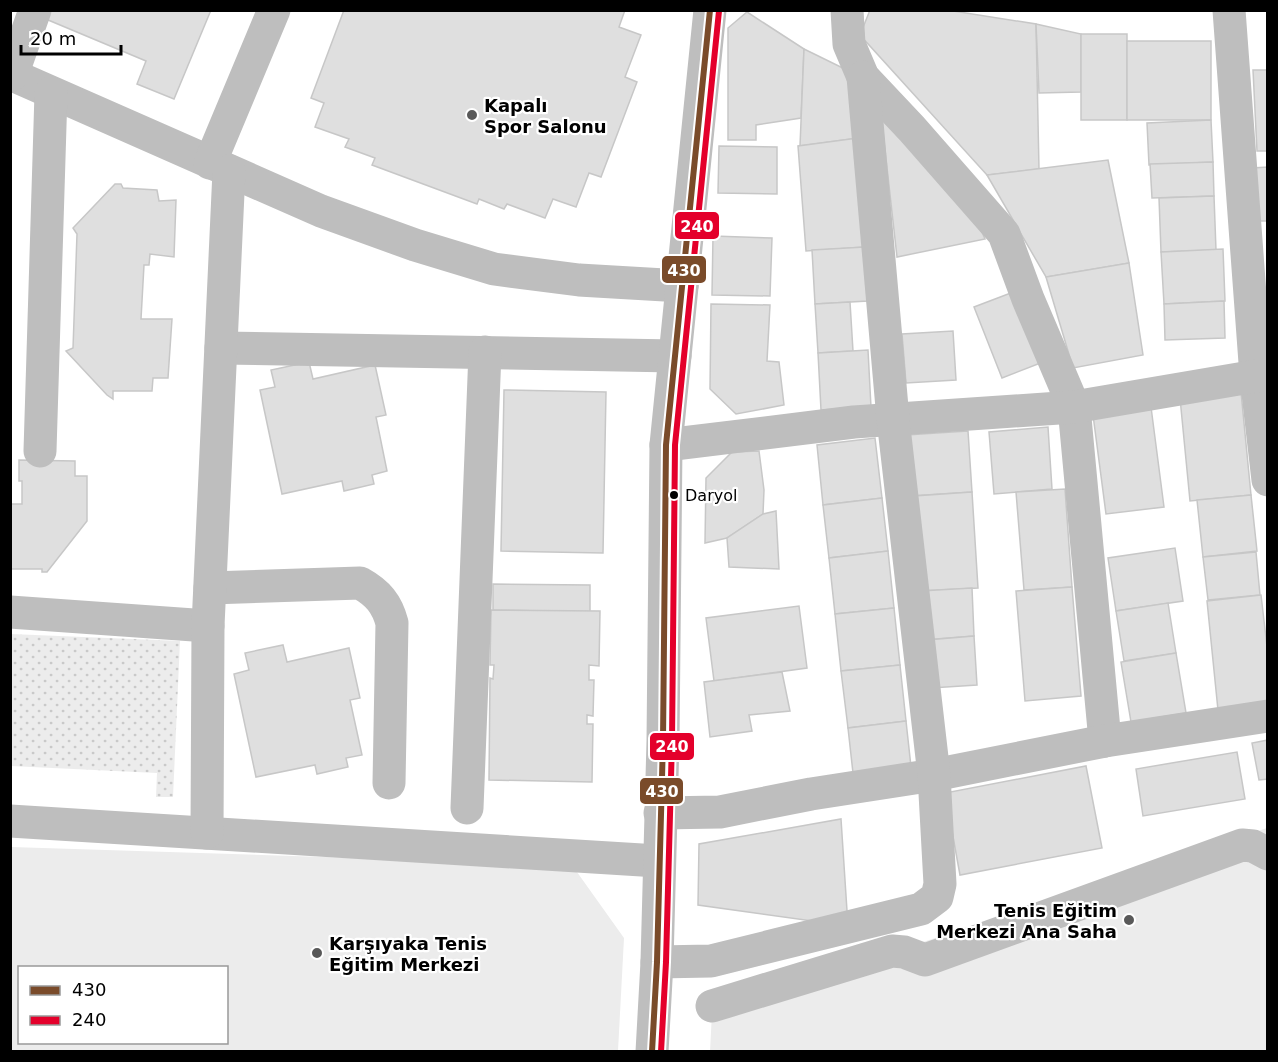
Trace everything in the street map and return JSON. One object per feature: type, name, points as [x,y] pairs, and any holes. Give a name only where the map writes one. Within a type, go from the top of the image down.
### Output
[{"type":"street","points":[[35,10],[11,75],[220,167],[352,222],[415,245],[494,269],[579,280],[682,286]]},
{"type":"street","points":[[207,833],[208,626],[221,348],[220,167],[274,10]]},
{"type":"street","points":[[652,1052],[657,962],[666,445],[710,10]]},
{"type":"street","points":[[657,962],[711,961],[921,909],[937,897],[940,884],[934,775],[893,419],[863,77],[849,44],[847,10]]},
{"type":"street","points":[[1228,10],[1262,375],[1268,480]]},
{"type":"street","points":[[863,77],[1004,234],[1028,299],[1074,407],[1105,741]]},
{"type":"street","points":[[40,451],[51,93]]},
{"type":"street","points":[[221,348],[675,356]]},
{"type":"street","points":[[468,808],[484,352]]},
{"type":"street","points":[[666,445],[854,422],[1074,407],[1262,375]]},
{"type":"street","points":[[210,588],[360,583],[381,598],[392,623],[389,783]]},
{"type":"street","points":[[10,612],[208,626]]},
{"type":"street","points":[[660,813],[720,812],[811,794],[934,775],[1105,741],[1268,716]]},
{"type":"street","points":[[10,821],[658,861]]},
{"type":"street","points":[[712,1006],[892,951],[904,952],[925,960],[1242,845],[1253,846],[1268,854]]},
{"type":"shaded area","points":[[11,634],[180,641],[173,797],[156,797],[157,773],[11,766]]},
{"type":"shaded area","name":"Tenis Eğitim Merkezi Ana Saha","points":[[1267,828],[1267,1051],[710,1052],[712,1012]]},
{"type":"shaded area","name":"Karşıyaka Tenis Eğitim Merkezi","points":[[11,847],[572,865],[624,938],[618,1051],[11,1052]]},
{"type":"building","points":[[44,10],[211,10],[174,99],[137,84],[146,61],[41,17]]},
{"type":"building","name":"Kapalı Spor Salonu","points":[[344,10],[625,10],[619,27],[641,35],[625,77],[637,82],[601,177],[589,173],[576,207],[553,199],[545,218],[507,204],[504,209],[479,199],[477,204],[372,165],[375,158],[345,147],[349,139],[315,127],[324,103],[311,98]]},
{"type":"building","points":[[870,10],[947,10],[1036,24],[1039,169],[987,175],[860,35]]},
{"type":"building","points":[[747,12],[804,49],[801,118],[756,125],[756,140],[728,140],[728,28]]},
{"type":"building","points":[[1036,24],[1081,34],[1081,92],[1039,93]]},
{"type":"building","points":[[1081,34],[1127,34],[1127,120],[1081,120]]},
{"type":"building","points":[[1127,41],[1211,41],[1211,120],[1127,120]]},
{"type":"building","points":[[804,49],[851,72],[858,138],[800,146]]},
{"type":"building","points":[[1253,70],[1268,70],[1268,151],[1257,151]]},
{"type":"building","points":[[881,114],[968,199],[985,239],[897,257]]},
{"type":"building","points":[[1211,120],[1213,162],[1149,165],[1147,123]]},
{"type":"building","points":[[858,138],[865,247],[806,251],[798,146]]},
{"type":"building","points":[[719,146],[777,147],[777,194],[718,193]]},
{"type":"building","points":[[1108,160],[1129,263],[1046,277],[987,175]]},
{"type":"building","points":[[1213,162],[1214,196],[1152,198],[1150,164]]},
{"type":"building","points":[[1268,167],[1268,221],[1256,221],[1252,168]]},
{"type":"building","points":[[115,184],[121,184],[123,188],[157,190],[159,201],[176,200],[174,257],[150,254],[149,265],[144,265],[141,319],[172,319],[168,378],[153,378],[152,391],[113,391],[113,399],[66,351],[73,348],[77,234],[73,228]]},
{"type":"building","points":[[1214,196],[1216,250],[1161,252],[1159,198]]},
{"type":"building","points":[[713,236],[772,238],[770,296],[712,295]]},
{"type":"building","points":[[865,247],[868,301],[815,304],[812,250]]},
{"type":"building","points":[[1223,249],[1225,301],[1164,304],[1161,252]]},
{"type":"building","points":[[1129,263],[1143,355],[1073,368],[1046,277]]},
{"type":"building","points":[[1016,291],[1043,362],[1002,378],[974,307]]},
{"type":"building","points":[[1224,301],[1225,338],[1165,340],[1164,304]]},
{"type":"building","points":[[850,302],[853,351],[818,353],[815,304]]},
{"type":"building","points":[[711,304],[770,305],[767,361],[779,362],[784,405],[736,414],[710,389]]},
{"type":"building","points":[[953,331],[956,380],[906,383],[902,334]]},
{"type":"building","points":[[868,350],[871,407],[821,410],[818,353]]},
{"type":"building","points":[[309,362],[313,379],[375,365],[386,415],[376,417],[387,471],[372,475],[374,484],[344,491],[342,481],[282,494],[260,390],[275,387],[271,370]]},
{"type":"building","points":[[504,390],[606,392],[603,553],[501,551]]},
{"type":"building","points":[[1241,392],[1251,495],[1190,501],[1180,398]]},
{"type":"building","points":[[1151,407],[1164,507],[1106,514],[1093,415]]},
{"type":"building","points":[[1048,427],[1052,489],[994,494],[989,432]]},
{"type":"building","points":[[968,431],[972,492],[910,496],[906,435]]},
{"type":"building","points":[[875,438],[882,498],[823,505],[817,445]]},
{"type":"building","points":[[759,451],[764,490],[763,514],[727,538],[705,543],[706,478],[732,452]]},
{"type":"building","points":[[19,460],[75,461],[75,476],[87,476],[87,521],[47,572],[42,572],[42,569],[10,569],[10,504],[22,504]]},
{"type":"building","points":[[1065,489],[1072,587],[1024,590],[1016,492]]},
{"type":"building","points":[[972,492],[978,588],[920,591],[914,496]]},
{"type":"building","points":[[1251,495],[1257,551],[1203,557],[1197,500]]},
{"type":"building","points":[[882,498],[888,551],[829,558],[823,505]]},
{"type":"building","points":[[776,511],[779,569],[729,567],[727,538],[763,514]]},
{"type":"building","points":[[1175,548],[1183,601],[1116,611],[1108,558]]},
{"type":"building","points":[[888,551],[894,608],[835,614],[829,558]]},
{"type":"building","points":[[1256,552],[1260,595],[1208,600],[1203,557]]},
{"type":"building","points":[[493,584],[590,585],[590,612],[493,610]]},
{"type":"building","points":[[1072,587],[1081,696],[1025,701],[1016,591]]},
{"type":"building","points":[[972,588],[974,636],[923,640],[920,591]]},
{"type":"building","points":[[1261,595],[1268,655],[1268,715],[1219,720],[1207,601]]},
{"type":"building","points":[[1168,603],[1176,653],[1124,661],[1116,611]]},
{"type":"building","points":[[799,606],[807,668],[714,681],[706,618]]},
{"type":"building","points":[[894,608],[900,665],[841,671],[835,614]]},
{"type":"building","points":[[491,610],[600,611],[599,666],[589,665],[589,680],[594,680],[593,716],[587,715],[587,724],[593,724],[592,782],[489,780],[490,678],[493,679],[494,665],[490,665]]},
{"type":"building","points":[[974,636],[977,685],[931,688],[927,640]]},
{"type":"building","points":[[283,645],[287,662],[349,648],[360,698],[350,700],[362,755],[346,758],[348,767],[317,774],[315,765],[256,777],[234,674],[249,670],[245,653]]},
{"type":"building","points":[[1176,653],[1186,713],[1131,722],[1121,662]]},
{"type":"building","points":[[900,665],[906,721],[848,728],[841,671]]},
{"type":"building","points":[[782,672],[790,711],[749,715],[752,731],[710,737],[704,682]]},
{"type":"building","points":[[906,721],[912,776],[854,782],[848,728]]},
{"type":"building","points":[[1268,740],[1268,779],[1259,780],[1252,743]]},
{"type":"building","points":[[1237,752],[1245,799],[1143,816],[1136,769]]},
{"type":"building","points":[[1086,766],[1102,848],[960,875],[945,793]]},
{"type":"building","points":[[841,819],[848,926],[698,905],[699,844]]},
{"type":"transit line","name":"430","points":[[652,1052],[657,962],[663,741],[666,445],[710,10]]},
{"type":"transit line","name":"240","points":[[661,1052],[666,962],[672,741],[675,445],[719,11]]},
{"type":"place","name":"Kapalı Spor Salonu","points":[[472,115]]},
{"type":"place","name":"Daryol","points":[[674,495]]},
{"type":"place","name":"Tenis Eğitim Merkezi Ana Saha","points":[[1129,920]]},
{"type":"place","name":"Karşıyaka Tenis Eğitim Merkezi","points":[[317,953]]}]
